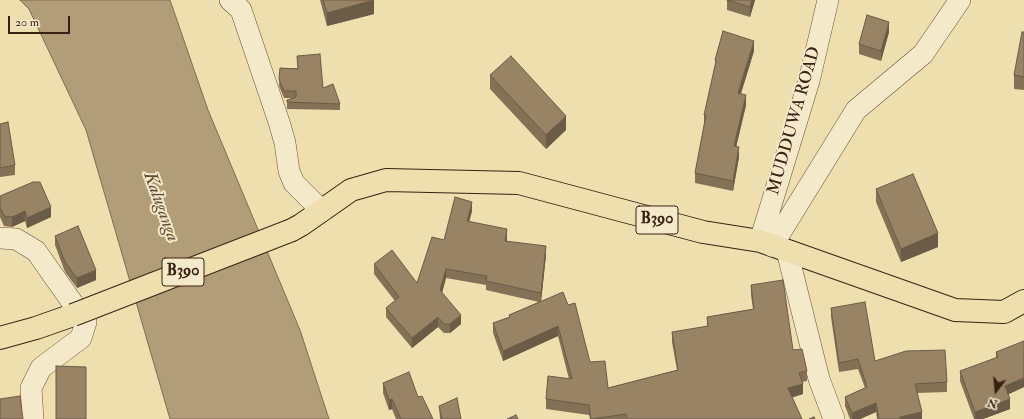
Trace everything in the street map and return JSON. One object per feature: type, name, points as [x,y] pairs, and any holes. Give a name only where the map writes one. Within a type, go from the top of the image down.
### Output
[{"type":"main road","name":"B390","points":[[0,338],[36,328],[73,315],[292,230],[351,190],[386,180],[519,182],[703,232],[773,246],[955,310],[1004,312],[1024,301]]},
{"type":"street","points":[[230,0],[241,10],[280,125],[285,143],[289,171],[294,183],[322,211]]},
{"type":"street","name":"MUDDUWA ROAD","points":[[773,246],[828,0]]},
{"type":"street","points":[[834,419],[773,246],[856,110],[923,54],[960,0]]},
{"type":"street","points":[[0,238],[16,239],[36,251],[86,322],[81,338],[40,368],[31,388],[33,419]]},
{"type":"water","name":"Kaluganga","points":[[20,0],[170,0],[208,110],[300,330],[329,419],[170,419],[86,130],[29,9]]},
{"type":"building","points":[[323,0],[374,0],[327,13]]},
{"type":"building","points":[[727,0],[752,0],[750,7]]},
{"type":"building","points":[[867,15],[889,22],[881,51],[859,44]]},
{"type":"building","points":[[723,31],[754,41],[738,93],[746,95],[734,146],[739,147],[733,181],[695,173],[706,115],[704,115],[715,60]]},
{"type":"building","points":[[1022,32],[1024,32],[1024,77],[1014,75]]},
{"type":"building","points":[[320,54],[323,88],[333,84],[340,104],[287,102],[287,100],[296,97],[296,91],[284,91],[279,79],[280,68],[298,69],[297,56]]},
{"type":"building","points":[[511,56],[566,116],[546,135],[490,75]]},
{"type":"building","points":[[8,122],[15,165],[0,168],[0,124]]},
{"type":"building","points":[[913,174],[938,233],[901,249],[876,189]]},
{"type":"building","points":[[33,182],[40,182],[51,207],[27,218],[25,211],[12,217],[4,216],[0,207],[0,196]]},
{"type":"building","points":[[455,197],[472,202],[467,221],[507,229],[505,241],[546,246],[541,293],[486,281],[487,276],[446,269],[440,290],[461,315],[450,324],[444,324],[438,317],[412,338],[386,308],[399,297],[374,264],[392,250],[417,283],[432,237],[444,240]]},
{"type":"building","points":[[78,226],[96,270],[77,278],[65,262],[55,236]]},
{"type":"building","points":[[783,280],[793,350],[802,349],[807,371],[799,373],[803,384],[788,388],[802,419],[627,419],[626,414],[591,419],[589,405],[546,399],[548,376],[572,379],[558,326],[503,351],[493,323],[510,317],[509,315],[563,292],[568,305],[575,303],[590,362],[605,361],[608,388],[678,370],[672,332],[708,326],[707,317],[754,309],[751,285]]},
{"type":"building","points":[[865,302],[875,361],[906,351],[945,350],[947,382],[915,384],[922,412],[900,417],[900,419],[879,419],[876,403],[852,413],[845,397],[867,387],[858,359],[839,363],[831,308]]},
{"type":"building","points":[[1024,341],[1024,378],[1005,386],[1010,399],[975,412],[960,371],[998,357],[996,352]]},
{"type":"building","points":[[56,366],[86,367],[86,419],[56,419]]},
{"type":"building","points":[[409,372],[418,397],[422,396],[433,419],[401,419],[392,399],[389,400],[383,383]]},
{"type":"building","points":[[20,396],[23,419],[0,419],[0,399]]},
{"type":"building","points":[[457,398],[461,419],[442,419],[439,406]]},
{"type":"building","points":[[516,415],[518,419],[507,419]]}]
